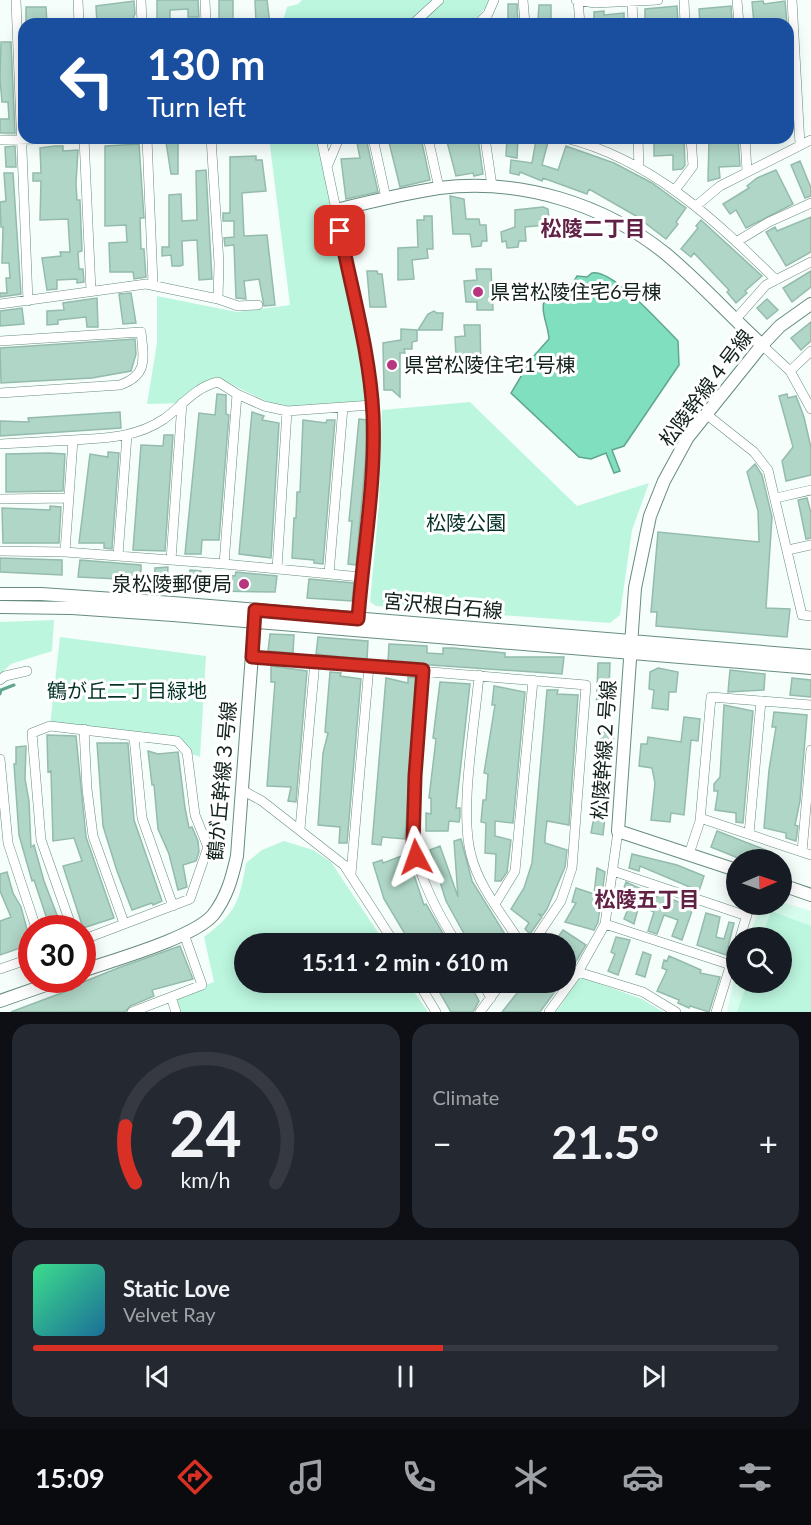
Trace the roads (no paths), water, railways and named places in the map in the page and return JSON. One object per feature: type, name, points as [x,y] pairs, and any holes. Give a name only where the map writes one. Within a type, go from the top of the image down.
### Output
[{"type":"street","points":[[16,0],[18,56]]},
{"type":"street","points":[[78,0],[79,18]]},
{"type":"street","points":[[141,0],[142,18]]},
{"type":"street","points":[[205,0],[206,18]]},
{"type":"street","points":[[420,18],[439,0]]},
{"type":"street","points":[[484,18],[494,0]]},
{"type":"street","points":[[523,0],[524,18]]},
{"type":"street","points":[[579,18],[577,0],[658,0]]},
{"type":"street","points":[[684,0],[685,18]]},
{"type":"street","points":[[737,0],[738,18]]},
{"type":"street","points":[[792,0],[793,18]]},
{"type":"street","points":[[632,1],[633,18]]},
{"type":"street","points":[[794,36],[800,145]]},
{"type":"street","points":[[0,140],[18,140]]},
{"type":"street","points":[[696,206],[720,186],[811,140]]},
{"type":"street","points":[[21,144],[28,301]]},
{"type":"street","points":[[84,144],[91,291]]},
{"type":"street","points":[[147,144],[153,284]]},
{"type":"street","points":[[211,144],[218,299]]},
{"type":"street","points":[[322,144],[369,370],[372,405],[373,453],[356,632]]},
{"type":"street","points":[[327,166],[336,144]]},
{"type":"street","points":[[374,144],[386,198]]},
{"type":"street","points":[[429,144],[439,188]]},
{"type":"street","points":[[486,144],[492,186]]},
{"type":"street","points":[[590,144],[639,168],[675,190],[696,206],[776,280]]},
{"type":"street","points":[[638,144],[639,168]]},
{"type":"street","points":[[675,190],[693,166],[691,144]]},
{"type":"street","points":[[745,144],[747,171]]},
{"type":"street","points":[[336,210],[439,188],[492,186],[534,192],[568,201],[629,228],[668,255],[790,371],[811,409]]},
{"type":"street","points":[[736,242],[769,222],[811,203]]},
{"type":"street","points":[[735,320],[766,285],[811,262]]},
{"type":"street","points":[[0,304],[153,284],[238,306],[258,305]]},
{"type":"street","name":"松陵幹線４号線","points":[[631,648],[635,588],[650,516],[677,454],[762,345],[780,326],[811,304]]},
{"type":"street","points":[[0,341],[141,332],[143,354],[141,370],[134,380],[120,385],[0,393]]},
{"type":"street","points":[[790,371],[811,351]]},
{"type":"street","points":[[0,444],[138,433],[164,419],[208,384],[218,382],[237,394],[264,406],[286,411],[372,405]]},
{"type":"street","points":[[224,564],[237,394]]},
{"type":"street","points":[[171,560],[182,403]]},
{"type":"street","points":[[329,574],[343,407]]},
{"type":"street","points":[[277,569],[286,411]]},
{"type":"street","points":[[706,414],[762,460],[768,470],[802,615],[811,616]]},
{"type":"street","points":[[118,556],[127,435]]},
{"type":"street","points":[[65,552],[72,440]]},
{"type":"street","points":[[776,498],[811,490]]},
{"type":"street","points":[[0,499],[69,498]]},
{"type":"street","points":[[788,550],[811,544]]},
{"type":"street","points":[[0,551],[65,552],[361,577]]},
{"type":"street","name":"宮沢根白石線","points":[[0,594],[75,596],[254,616],[358,619],[631,648],[811,656]]},
{"type":"street","points":[[0,607],[254,616],[356,632],[631,648],[811,668]]},
{"type":"street","name":"鶴が丘幹線３号線","points":[[96,966],[184,934],[212,916],[229,890],[237,856],[254,616]]},
{"type":"street","name":"松陵幹線２号線","points":[[631,648],[618,831],[726,867]]},
{"type":"street","points":[[252,657],[423,670],[586,686],[572,868],[561,902],[540,933]]},
{"type":"street","points":[[300,829],[315,661]]},
{"type":"street","points":[[351,874],[369,666]]},
{"type":"street","points":[[423,670],[413,845],[418,870],[438,914],[450,933]]},
{"type":"street","points":[[0,680],[5,676],[27,671]]},
{"type":"street","points":[[479,675],[467,827],[474,864],[480,880],[514,933]]},
{"type":"street","points":[[495,904],[515,871],[533,680]]},
{"type":"street","points":[[689,854],[700,818],[711,697],[811,705]]},
{"type":"street","points":[[749,834],[761,701]]},
{"type":"street","points":[[67,915],[41,840],[32,734],[50,726],[177,741],[187,752],[195,814],[208,847],[190,899],[96,934]]},
{"type":"street","points":[[84,729],[87,789],[93,836],[124,923]]},
{"type":"street","points":[[134,737],[142,818],[173,906]]},
{"type":"street","points":[[700,818],[806,854],[811,750]]},
{"type":"street","points":[[0,759],[8,843],[32,915]]},
{"type":"street","points":[[242,790],[262,801],[344,865],[387,933]]},
{"type":"street","points":[[549,1012],[578,972],[605,924],[618,831]]},
{"type":"street","points":[[613,870],[726,908]]},
{"type":"street","points":[[792,888],[811,895]]},
{"type":"street","points":[[743,927],[747,915]]},
{"type":"street","points":[[605,924],[726,963]]},
{"type":"street","points":[[132,1012],[202,985],[184,934]]},
{"type":"street","points":[[0,969],[18,963]]},
{"type":"street","points":[[578,972],[643,992],[662,1001],[676,1012]]},
{"type":"street","points":[[716,1012],[726,981]]},
{"type":"street","points":[[0,1001],[23,993]]},
{"type":"street","points":[[425,993],[436,1012]]},
{"type":"street","points":[[488,993],[491,998]]},
{"type":"street","points":[[480,1012],[494,993]]},
{"type":"street","points":[[171,997],[176,1012]]},
{"type":"waterway","points":[[0,694],[1,690],[14,685]]},
{"type":"place","name":"県営松陵住宅6号棟","points":[[478,292]]},
{"type":"place","name":"県営松陵住宅1号棟","points":[[392,365]]},
{"type":"place","name":"泉松陵郵便局","points":[[244,584]]},
{"type":"district","name":"松陵二丁目","points":[[593,229]]},
{"type":"district","name":"松陵五丁目","points":[[647,900]]},
{"type":"park label","name":"松陵公園","points":[[466,523]]},
{"type":"park label","name":"鶴が丘二丁目緑地","points":[[127,691]]}]
